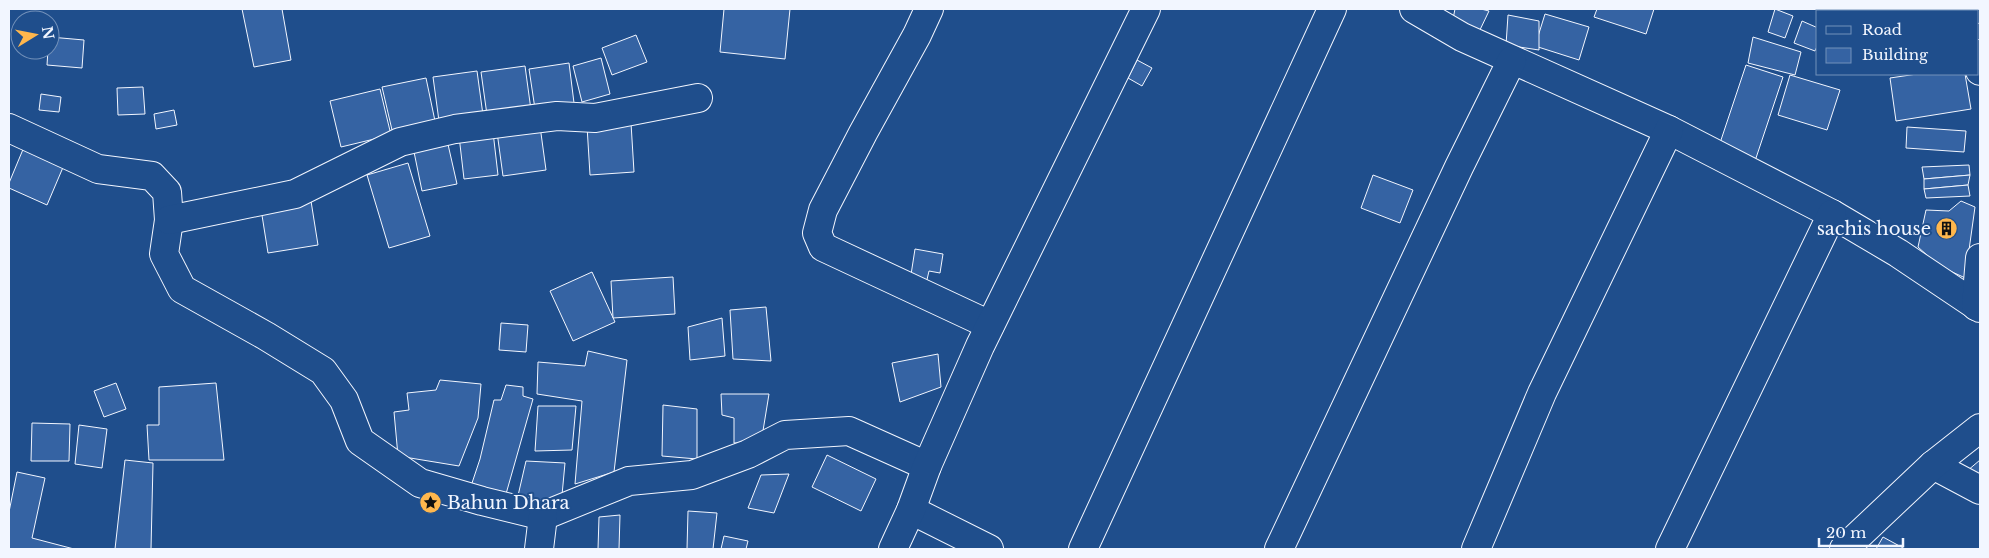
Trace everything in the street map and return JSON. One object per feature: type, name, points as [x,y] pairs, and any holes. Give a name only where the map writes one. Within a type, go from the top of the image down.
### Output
[{"type":"street","points":[[929,9],[918,35],[822,210],[817,233],[823,247],[990,325]]},
{"type":"street","points":[[893,549],[911,510],[927,466],[990,325],[1146,9]]},
{"type":"street","points":[[1082,549],[1332,9]]},
{"type":"street","points":[[1414,9],[1462,37],[1669,130],[1832,214],[1898,253],[1978,307]]},
{"type":"street","points":[[1279,549],[1459,167],[1512,60]]},
{"type":"street","points":[[169,220],[295,194],[400,142],[455,129],[557,116],[595,118],[698,98]]},
{"type":"street","points":[[9,128],[98,168],[152,176],[167,192],[169,220],[164,254],[182,289],[266,336],[323,371],[344,400],[360,441],[420,483],[543,516],[629,482],[692,474],[748,454],[786,435],[849,431],[927,466]]},
{"type":"street","points":[[1476,549],[1542,393],[1669,130]]},
{"type":"street","points":[[1670,549],[1832,214]]},
{"type":"street","points":[[1978,307],[1980,258]]},
{"type":"street","points":[[1844,549],[1933,465],[1980,428]]},
{"type":"street","points":[[1933,465],[1980,490]]},
{"type":"street","points":[[911,510],[989,549]]},
{"type":"street","points":[[539,549],[543,516]]},
{"type":"building","points":[[242,9],[282,9],[291,60],[254,67]]},
{"type":"building","points":[[724,9],[790,9],[785,59],[720,52]]},
{"type":"building","points":[[1455,9],[1481,9],[1489,11],[1478,34],[1453,19]]},
{"type":"building","points":[[1597,9],[1654,9],[1646,34],[1594,17]]},
{"type":"building","points":[[1775,9],[1793,16],[1785,38],[1768,32]]},
{"type":"building","points":[[1545,14],[1589,27],[1579,60],[1535,46]]},
{"type":"building","points":[[1508,15],[1539,21],[1539,50],[1506,45]]},
{"type":"building","points":[[1802,21],[1816,27],[1815,51],[1794,43]]},
{"type":"building","points":[[636,35],[647,62],[612,75],[602,48]]},
{"type":"building","points":[[1753,37],[1801,52],[1795,75],[1748,63]]},
{"type":"building","points":[[60,38],[84,40],[82,68],[47,65],[47,60],[60,60]]},
{"type":"building","points":[[601,58],[610,94],[582,102],[573,66]]},
{"type":"building","points":[[1137,60],[1152,68],[1142,86],[1128,78]]},
{"type":"building","points":[[569,63],[574,103],[535,109],[529,69]]},
{"type":"building","points":[[1746,65],[1783,77],[1755,161],[1718,149]]},
{"type":"building","points":[[525,66],[531,110],[487,115],[481,72]]},
{"type":"building","points":[[477,71],[483,115],[439,121],[433,77]]},
{"type":"building","points":[[1790,75],[1840,90],[1827,130],[1778,115]]},
{"type":"building","points":[[1910,75],[1965,75],[1971,109],[1896,121],[1890,78]]},
{"type":"building","points":[[426,78],[435,121],[392,130],[382,87]]},
{"type":"building","points":[[143,87],[145,114],[118,115],[117,88]]},
{"type":"building","points":[[380,89],[391,135],[341,147],[330,101]]},
{"type":"building","points":[[41,94],[61,97],[59,112],[39,110]]},
{"type":"building","points":[[174,110],[177,125],[156,129],[154,114]]},
{"type":"building","points":[[631,123],[634,172],[590,175],[587,126]]},
{"type":"building","points":[[540,126],[546,170],[503,176],[497,132]]},
{"type":"building","points":[[1907,127],[1966,131],[1964,152],[1906,148]]},
{"type":"building","points":[[493,132],[498,175],[464,179],[459,136]]},
{"type":"building","points":[[447,140],[457,184],[422,191],[413,147]]},
{"type":"building","points":[[24,147],[64,165],[47,205],[9,188],[9,183]]},
{"type":"building","points":[[408,163],[430,236],[389,248],[367,175]]},
{"type":"building","points":[[1969,165],[1970,175],[1924,179],[1922,167]]},
{"type":"building","points":[[1373,175],[1413,190],[1400,223],[1361,208]]},
{"type":"building","points":[[1970,175],[1968,185],[1924,189],[1924,179]]},
{"type":"building","points":[[1968,185],[1970,196],[1926,198],[1924,189]]},
{"type":"building","points":[[311,201],[318,245],[268,253],[261,209]]},
{"type":"building","name":"sachis house","points":[[1961,201],[1975,207],[1969,250],[1972,281],[1939,266],[1918,247],[1926,210],[1949,211]]},
{"type":"building","points":[[915,249],[943,254],[940,273],[929,271],[926,284],[910,281]]},
{"type":"building","points":[[592,272],[615,322],[573,341],[550,291]]},
{"type":"building","points":[[673,277],[675,314],[613,318],[611,281]]},
{"type":"building","points":[[766,307],[771,361],[733,359],[730,310]]},
{"type":"building","points":[[722,318],[725,356],[690,360],[688,327]]},
{"type":"building","points":[[501,323],[528,325],[526,352],[499,350]]},
{"type":"building","points":[[588,351],[627,360],[614,472],[575,484],[582,401],[537,394],[538,362],[585,366]]},
{"type":"building","points":[[938,354],[941,387],[900,402],[892,363]]},
{"type":"building","points":[[440,380],[481,384],[478,418],[459,466],[398,456],[394,412],[409,410],[407,393],[436,390]]},
{"type":"building","points":[[116,383],[126,409],[104,417],[94,391]]},
{"type":"building","points":[[216,383],[224,460],[149,460],[147,425],[159,425],[159,387]]},
{"type":"building","points":[[506,385],[523,387],[523,396],[533,399],[504,501],[469,492],[480,459],[494,400],[501,400]]},
{"type":"building","points":[[721,394],[769,394],[761,443],[734,443],[734,418],[722,415]]},
{"type":"building","points":[[663,405],[697,409],[697,459],[662,456]]},
{"type":"building","points":[[538,406],[576,406],[572,450],[535,451]]},
{"type":"building","points":[[32,423],[70,424],[69,461],[31,461]]},
{"type":"building","points":[[79,425],[107,429],[102,468],[75,464]]},
{"type":"building","points":[[827,455],[876,479],[861,511],[812,487]]},
{"type":"building","points":[[125,460],[153,463],[151,549],[115,549]]},
{"type":"building","points":[[1980,460],[1980,477],[1967,471]]},
{"type":"building","points":[[526,461],[565,463],[561,506],[517,500]]},
{"type":"building","points":[[17,472],[45,478],[32,538],[74,549],[9,549],[9,512]]},
{"type":"building","points":[[789,474],[774,513],[748,508],[761,475]]},
{"type":"building","points":[[688,511],[717,513],[713,549],[687,549]]},
{"type":"building","points":[[620,515],[619,549],[598,549],[599,517]]},
{"type":"building","points":[[724,536],[748,541],[746,549],[721,549]]},
{"type":"building","points":[[1883,537],[1905,549],[1876,549]]},
{"type":"place","name":"sachis house","points":[[1947,229]]},
{"type":"place","name":"Bahun Dhara","points":[[431,503]]}]
